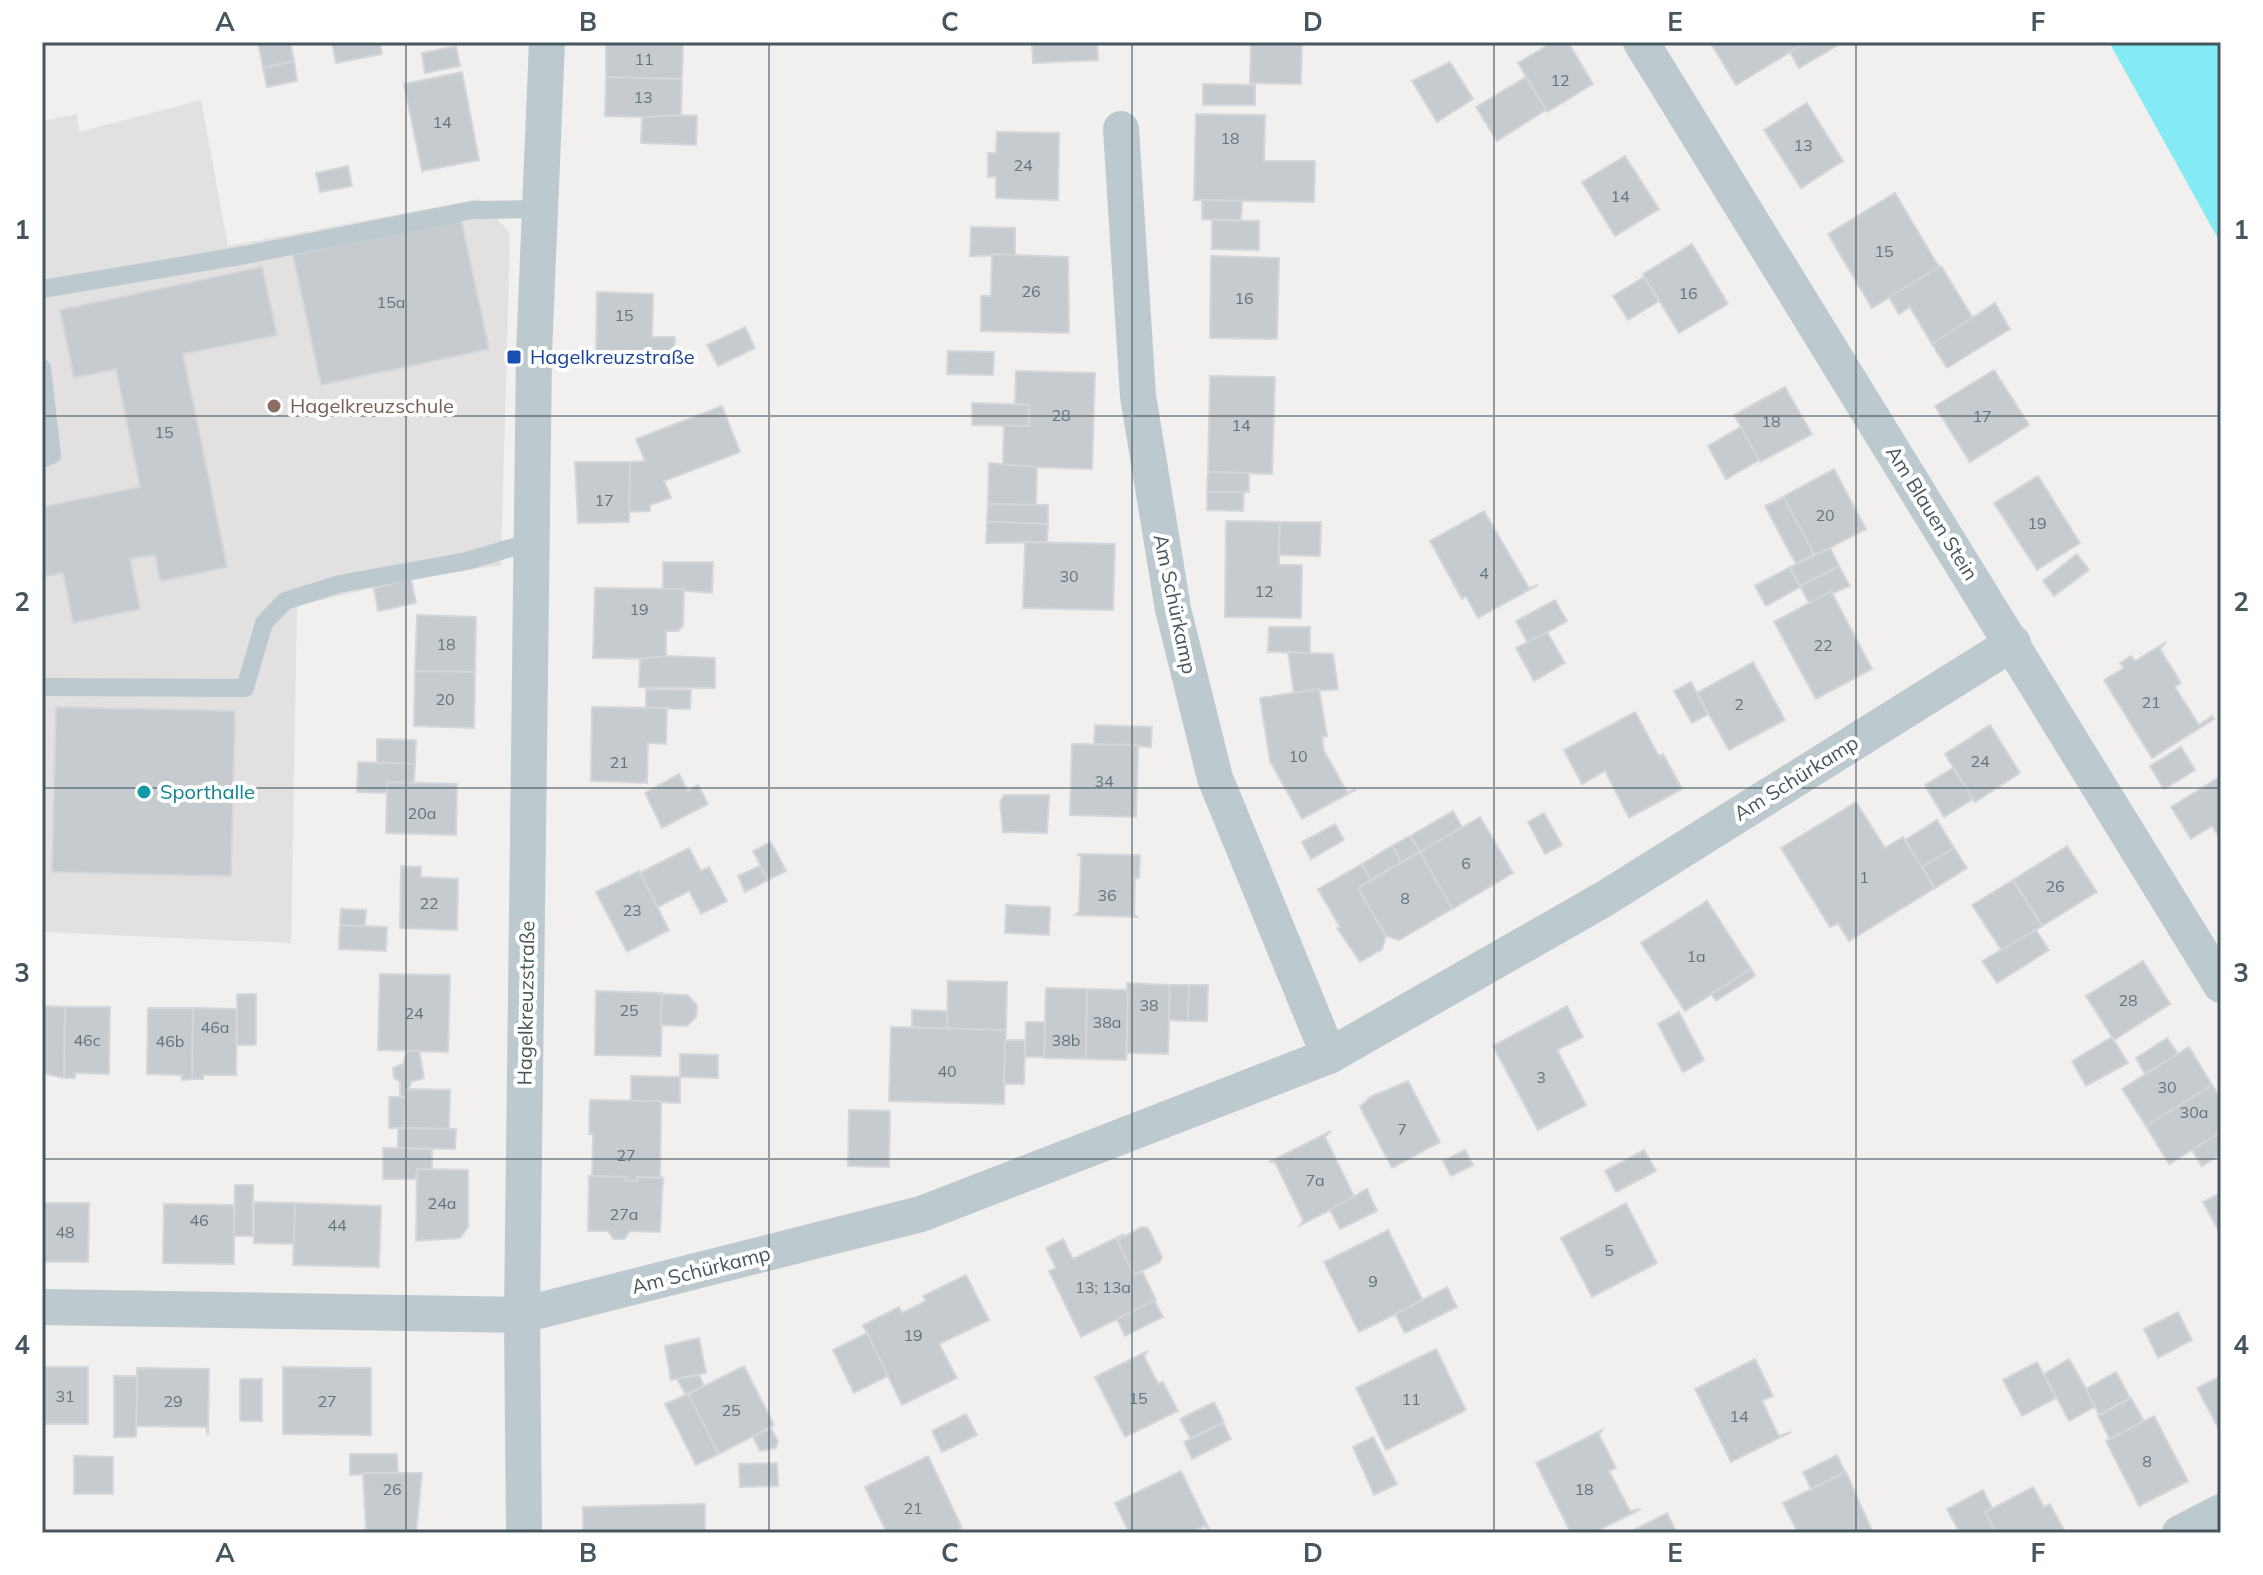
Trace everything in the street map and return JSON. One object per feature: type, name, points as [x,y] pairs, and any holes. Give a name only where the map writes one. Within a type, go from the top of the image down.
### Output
[{"type":"street","name":"Hagelkreuzstraße","points":[[524,1533],[522,1315],[531,542],[534,353],[547,42]]},
{"type":"street","name":"Am Blauen Stein","points":[[1641,42],[2221,985]]},
{"type":"street","name":"Am Schürkamp","points":[[1121,129],[1138,396],[1173,609],[1215,778],[1329,1056]]},
{"type":"street","name":"Am Schürkamp","points":[[42,1307],[522,1315],[921,1214],[1329,1056],[1604,899],[2013,643]]},
{"type":"street","points":[[2180,1533],[2221,1512]]},
{"type":"lane","points":[[42,289],[245,255],[472,210],[541,209]]},
{"type":"lane","points":[[42,368],[52,455],[42,459]]},
{"type":"lane","points":[[42,687],[245,688],[264,623],[285,601],[339,584],[467,561],[531,542]]},
{"type":"shaded area","name":"Hagelkreuzschule","points":[[201,100],[228,246],[479,199],[510,233],[501,565],[411,579],[297,606],[291,943],[42,932],[42,121],[77,114],[79,132]]},
{"type":"water","points":[[2109,42],[2221,42],[2221,244]]},
{"type":"building","points":[[258,42],[290,42],[294,61],[263,68]]},
{"type":"building","points":[[332,42],[380,42],[382,54],[336,63]]},
{"type":"building","points":[[606,42],[683,42],[682,79],[606,77]]},
{"type":"building","points":[[1032,42],[1097,42],[1098,60],[1033,63]]},
{"type":"building","points":[[1251,42],[1302,43],[1301,84],[1250,83]]},
{"type":"building","points":[[1553,42],[1568,42],[1593,84],[1547,112],[1518,63]]},
{"type":"building","points":[[1710,42],[1807,42],[1736,85]]},
{"type":"building","points":[[1807,42],[1843,42],[1799,68],[1790,52]]},
{"type":"building","points":[[456,46],[460,66],[425,73],[422,53]]},
{"type":"building","points":[[294,61],[297,81],[267,87],[263,68]]},
{"type":"building","points":[[1450,62],[1473,99],[1437,122],[1412,81]]},
{"type":"building","points":[[462,72],[479,160],[422,171],[404,84]]},
{"type":"building","points":[[606,77],[682,79],[681,118],[605,116]]},
{"type":"building","points":[[1526,77],[1546,110],[1497,141],[1476,107]]},
{"type":"building","points":[[1203,84],[1255,85],[1255,105],[1203,105]]},
{"type":"building","points":[[1807,103],[1843,161],[1801,188],[1764,130]]},
{"type":"building","points":[[1196,114],[1265,115],[1264,161],[1315,161],[1314,202],[1194,200]]},
{"type":"building","points":[[697,116],[696,145],[641,143],[642,117]]},
{"type":"building","points":[[997,132],[1059,133],[1058,200],[996,198],[996,177],[988,177],[988,153],[996,153]]},
{"type":"building","points":[[1625,156],[1659,209],[1615,236],[1582,182]]},
{"type":"building","points":[[348,166],[352,186],[320,192],[316,173]]},
{"type":"building","points":[[1895,193],[1939,267],[1872,308],[1828,234]]},
{"type":"building","points":[[1202,200],[1242,201],[1241,220],[1202,219]]},
{"type":"building","points":[[461,219],[489,349],[321,385],[293,255]]},
{"type":"building","points":[[1212,220],[1259,221],[1259,250],[1212,249]]},
{"type":"building","points":[[971,227],[1015,228],[1015,255],[970,256]]},
{"type":"building","points":[[1692,244],[1728,304],[1679,333],[1643,274]]},
{"type":"building","points":[[992,254],[1068,257],[1069,333],[981,331],[981,296],[991,296]]},
{"type":"building","points":[[1211,256],[1279,258],[1277,339],[1210,338]]},
{"type":"building","points":[[1941,266],[1973,318],[1932,344],[1910,307],[1899,314],[1889,297]]},
{"type":"building","points":[[262,267],[277,335],[183,354],[227,567],[160,581],[155,555],[130,559],[140,609],[73,623],[63,573],[42,577],[42,507],[140,487],[116,369],[74,378],[60,310]]},
{"type":"building","points":[[1644,277],[1659,301],[1628,320],[1613,296]]},
{"type":"building","points":[[597,292],[653,294],[652,337],[675,337],[674,365],[619,364],[619,354],[596,354]]},
{"type":"building","points":[[1995,303],[2010,329],[1947,368],[1932,344]]},
{"type":"building","points":[[745,327],[755,348],[718,366],[707,345]]},
{"type":"building","points":[[948,351],[994,352],[993,375],[947,374]]},
{"type":"building","points":[[1994,370],[2029,425],[1970,462],[1935,406]]},
{"type":"building","points":[[1016,371],[1095,373],[1092,469],[1003,466],[1004,425],[1029,426],[1029,405],[1015,404]]},
{"type":"building","points":[[1210,376],[1275,377],[1272,474],[1208,472]]},
{"type":"building","points":[[1785,387],[1812,434],[1760,462],[1734,415]]},
{"type":"building","points":[[972,403],[1029,405],[1029,426],[972,425]]},
{"type":"building","points":[[722,406],[740,452],[664,481],[671,498],[650,505],[650,511],[629,512],[630,462],[645,461],[636,439]]},
{"type":"building","points":[[1741,427],[1759,460],[1726,479],[1708,446]]},
{"type":"building","points":[[575,462],[630,462],[629,522],[578,523]]},
{"type":"building","points":[[989,463],[1037,467],[1036,505],[988,504]]},
{"type":"building","points":[[1834,469],[1866,529],[1810,558],[1814,554],[1784,498],[1777,500]]},
{"type":"building","points":[[1208,472],[1249,473],[1249,492],[1207,492]]},
{"type":"building","points":[[2038,476],[2080,543],[2037,570],[1994,503]]},
{"type":"building","points":[[1207,492],[1244,492],[1243,511],[1207,510]]},
{"type":"building","points":[[1784,498],[1814,554],[1796,564],[1765,506]]},
{"type":"building","points":[[988,504],[1048,505],[1048,524],[987,522]]},
{"type":"building","points":[[1484,511],[1529,588],[1538,585],[1478,618],[1466,596],[1462,599],[1430,541]]},
{"type":"building","points":[[1226,521],[1280,522],[1279,565],[1302,565],[1301,618],[1225,617]]},
{"type":"building","points":[[987,522],[1048,524],[1047,542],[986,543]]},
{"type":"building","points":[[1280,522],[1321,522],[1320,556],[1279,555]]},
{"type":"building","points":[[1025,542],[1115,544],[1113,610],[1023,608]]},
{"type":"building","points":[[1830,548],[1839,566],[1800,586],[1790,567]]},
{"type":"building","points":[[2077,554],[2089,570],[2054,596],[2043,581]]},
{"type":"building","points":[[663,562],[713,562],[712,593],[663,589]]},
{"type":"building","points":[[1839,566],[1850,586],[1809,603],[1800,586]]},
{"type":"building","points":[[1790,567],[1800,587],[1766,606],[1755,586]]},
{"type":"building","points":[[411,579],[416,603],[378,611],[374,588]]},
{"type":"building","points":[[595,588],[684,589],[683,626],[678,631],[666,631],[666,659],[593,658]]},
{"type":"building","points":[[1831,591],[1872,669],[1816,699],[1774,622]]},
{"type":"building","points":[[1555,600],[1567,621],[1528,643],[1516,621]]},
{"type":"building","points":[[417,615],[476,617],[475,672],[415,671]]},
{"type":"building","points":[[1269,627],[1310,627],[1310,653],[1268,652]]},
{"type":"building","points":[[1547,632],[1565,663],[1534,681],[1516,648]]},
{"type":"building","points":[[2166,642],[2160,649],[2181,683],[2175,687],[2199,725],[2212,716],[2214,719],[2152,758],[2104,680],[2124,668],[2120,663],[2131,656],[2135,661]]},
{"type":"building","points":[[1288,652],[1333,654],[1338,689],[1294,693]]},
{"type":"building","points":[[666,656],[715,658],[715,688],[639,687],[640,659]]},
{"type":"building","points":[[1753,662],[1785,720],[1729,750],[1697,693]]},
{"type":"building","points":[[415,671],[475,672],[474,728],[414,726]]},
{"type":"building","points":[[1691,682],[1708,714],[1692,723],[1674,691]]},
{"type":"building","points":[[646,689],[691,690],[690,709],[646,708]]},
{"type":"building","points":[[1319,689],[1327,736],[1322,737],[1324,751],[1347,792],[1357,789],[1302,819],[1270,761],[1260,698]]},
{"type":"building","name":"Sporthalle","points":[[56,707],[235,711],[231,876],[52,872]]},
{"type":"building","points":[[592,707],[667,708],[666,744],[648,743],[647,783],[591,781]]},
{"type":"building","points":[[1635,712],[1659,756],[1663,754],[1682,789],[1629,818],[1605,771],[1582,784],[1564,750]]},
{"type":"building","points":[[1095,725],[1152,727],[1151,747],[1094,744]]},
{"type":"building","points":[[1990,725],[2020,773],[1975,802],[1945,754]]},
{"type":"building","points":[[377,739],[416,740],[415,764],[377,763]]},
{"type":"building","points":[[1072,744],[1138,745],[1136,817],[1070,815]]},
{"type":"building","points":[[2181,747],[2195,770],[2164,789],[2150,766]]},
{"type":"building","points":[[358,762],[415,764],[414,783],[387,782],[387,793],[357,792]]},
{"type":"building","points":[[1953,768],[1973,799],[1944,817],[1925,785]]},
{"type":"building","points":[[679,774],[688,791],[698,785],[708,804],[662,828],[645,793]]},
{"type":"building","points":[[2221,776],[2221,840],[2212,826],[2191,839],[2171,807]]},
{"type":"building","points":[[387,782],[457,784],[456,835],[386,833]]},
{"type":"building","points":[[1004,795],[1049,795],[1047,833],[1003,832],[1000,802]]},
{"type":"building","points":[[1856,802],[1885,848],[1903,837],[1935,888],[1849,941],[1838,923],[1830,927],[1781,848]]},
{"type":"building","points":[[1453,811],[1462,827],[1420,852],[1410,836]]},
{"type":"building","points":[[1544,813],[1562,845],[1545,854],[1528,822]]},
{"type":"building","points":[[1480,817],[1513,873],[1452,909],[1420,852]]},
{"type":"building","points":[[1937,820],[1954,848],[1922,867],[1905,840]]},
{"type":"building","points":[[1335,824],[1344,840],[1311,859],[1302,842]]},
{"type":"building","points":[[1410,836],[1420,852],[1401,862],[1392,846]]},
{"type":"building","points":[[771,842],[786,871],[768,880],[753,851]]},
{"type":"building","points":[[1392,846],[1401,862],[1371,880],[1362,864]]},
{"type":"building","points":[[2067,846],[2097,892],[2042,926],[2013,880]]},
{"type":"building","points":[[689,848],[701,871],[709,867],[727,901],[701,914],[689,891],[658,907],[640,873]]},
{"type":"building","points":[[1954,848],[1967,868],[1935,888],[1922,867]]},
{"type":"building","points":[[1420,852],[1452,909],[1399,940],[1386,936],[1358,888]]},
{"type":"building","points":[[1077,854],[1140,855],[1139,878],[1135,878],[1134,914],[1137,917],[1075,915],[1079,912],[1081,856]]},
{"type":"building","points":[[1362,864],[1371,880],[1358,888],[1386,936],[1382,949],[1360,962],[1337,928],[1340,927],[1318,889]]},
{"type":"building","points":[[401,866],[421,867],[421,877],[458,879],[457,930],[400,928]]},
{"type":"building","points":[[760,866],[768,880],[745,892],[738,876]]},
{"type":"building","points":[[639,871],[669,930],[627,952],[596,892]]},
{"type":"building","points":[[2013,880],[2042,926],[2002,951],[1972,905]]},
{"type":"building","points":[[1707,901],[1751,969],[1685,1011],[1641,943]]},
{"type":"building","points":[[1006,905],[1050,907],[1049,935],[1005,933]]},
{"type":"building","points":[[341,909],[366,910],[365,926],[340,925]]},
{"type":"building","points":[[340,925],[387,927],[386,951],[339,949]]},
{"type":"building","points":[[2036,930],[2049,950],[1997,983],[1982,961]]},
{"type":"building","points":[[2143,961],[2170,1004],[2114,1040],[2086,996]]},
{"type":"building","points":[[1751,969],[1755,976],[1716,1001],[1711,994]]},
{"type":"building","points":[[380,974],[450,975],[448,1052],[378,1050]]},
{"type":"building","points":[[948,981],[1007,982],[1006,1030],[947,1029]]},
{"type":"building","points":[[1127,983],[1170,985],[1168,1054],[1127,1053]]},
{"type":"building","points":[[1170,985],[1189,985],[1188,1021],[1169,1020]]},
{"type":"building","points":[[1189,985],[1208,985],[1207,1021],[1188,1021]]},
{"type":"building","points":[[1046,988],[1087,989],[1086,1059],[1044,1058]]},
{"type":"building","points":[[1087,989],[1128,990],[1126,1060],[1086,1059]]},
{"type":"building","points":[[596,991],[662,993],[661,1056],[595,1055]]},
{"type":"building","points":[[237,994],[256,994],[256,1045],[237,1045]]},
{"type":"building","points":[[662,994],[687,995],[697,1005],[696,1017],[687,1026],[661,1025]]},
{"type":"building","points":[[42,1006],[65,1007],[64,1078],[42,1073]]},
{"type":"building","points":[[1567,1006],[1583,1037],[1557,1050],[1586,1105],[1538,1130],[1493,1046]]},
{"type":"building","points":[[65,1007],[110,1007],[109,1074],[75,1073],[75,1078],[64,1078]]},
{"type":"building","points":[[148,1008],[193,1008],[192,1079],[182,1080],[182,1075],[147,1074]]},
{"type":"building","points":[[193,1008],[237,1009],[236,1075],[203,1075],[203,1079],[192,1079]]},
{"type":"building","points":[[912,1010],[947,1011],[947,1029],[912,1027]]},
{"type":"building","points":[[1679,1012],[1704,1060],[1683,1072],[1658,1024]]},
{"type":"building","points":[[1026,1022],[1045,1022],[1044,1057],[1025,1057]]},
{"type":"building","points":[[891,1027],[1006,1030],[1004,1104],[889,1101]]},
{"type":"building","points":[[2112,1037],[2128,1063],[2086,1086],[2072,1061]]},
{"type":"building","points":[[2167,1038],[2178,1054],[2145,1074],[2136,1058]]},
{"type":"building","points":[[1005,1040],[1025,1040],[1024,1084],[1004,1084]]},
{"type":"building","points":[[2189,1047],[2212,1085],[2146,1126],[2122,1089]]},
{"type":"building","points":[[407,1051],[419,1051],[424,1078],[411,1082],[406,1097],[400,1097],[400,1082],[394,1078],[393,1068],[403,1064]]},
{"type":"building","points":[[680,1054],[718,1055],[718,1078],[680,1077]]},
{"type":"building","points":[[631,1076],[680,1077],[680,1103],[631,1101]]},
{"type":"building","points":[[1408,1081],[1440,1142],[1392,1168],[1360,1107],[1370,1097]]},
{"type":"building","points":[[2212,1085],[2221,1099],[2221,1132],[2169,1164],[2146,1126]]},
{"type":"building","points":[[406,1089],[450,1090],[449,1129],[405,1128]]},
{"type":"building","points":[[389,1097],[406,1097],[405,1128],[389,1128]]},
{"type":"building","points":[[590,1100],[661,1101],[660,1176],[663,1178],[637,1177],[637,1181],[626,1181],[626,1177],[589,1176],[592,1176],[593,1134],[589,1134]]},
{"type":"building","points":[[849,1110],[890,1111],[889,1167],[848,1166]]},
{"type":"building","points":[[398,1128],[456,1129],[455,1149],[398,1148]]},
{"type":"building","points":[[1331,1131],[1325,1137],[1355,1198],[1300,1225],[1303,1220],[1275,1162],[1269,1162]]},
{"type":"building","points":[[2221,1132],[2221,1154],[2202,1166],[2192,1150]]},
{"type":"building","points":[[383,1148],[432,1149],[432,1170],[417,1169],[416,1179],[383,1179]]},
{"type":"building","points":[[1465,1150],[1473,1165],[1451,1176],[1443,1161]]},
{"type":"building","points":[[1644,1150],[1656,1171],[1616,1192],[1605,1171]]},
{"type":"building","points":[[417,1169],[468,1170],[468,1227],[460,1238],[416,1241]]},
{"type":"building","points":[[589,1176],[626,1177],[626,1181],[637,1181],[637,1177],[663,1178],[660,1232],[630,1231],[624,1239],[614,1239],[608,1231],[588,1231]]},
{"type":"building","points":[[235,1185],[253,1185],[253,1236],[234,1236]]},
{"type":"building","points":[[1367,1189],[1377,1211],[1340,1229],[1330,1210]]},
{"type":"building","points":[[2221,1193],[2221,1235],[2203,1202]]},
{"type":"building","points":[[254,1202],[295,1203],[294,1244],[254,1243]]},
{"type":"building","points":[[42,1203],[89,1203],[88,1262],[42,1262]]},
{"type":"building","points":[[295,1203],[381,1206],[379,1267],[293,1265]]},
{"type":"building","points":[[1626,1203],[1657,1263],[1592,1297],[1561,1238]]},
{"type":"building","points":[[164,1204],[234,1205],[234,1264],[163,1263]]},
{"type":"building","points":[[1142,1227],[1148,1228],[1162,1257],[1160,1262],[1134,1275],[1117,1240]]},
{"type":"building","points":[[1388,1230],[1423,1301],[1359,1332],[1324,1262]]},
{"type":"building","points":[[1124,1234],[1117,1240],[1134,1275],[1142,1271],[1156,1300],[1081,1337],[1049,1271],[1056,1268],[1046,1248],[1063,1239],[1073,1259]]},
{"type":"building","points":[[966,1275],[989,1320],[939,1344],[957,1378],[902,1405],[863,1325],[899,1307],[902,1313],[926,1301],[923,1296]]},
{"type":"building","points":[[1447,1287],[1457,1307],[1405,1333],[1395,1314]]},
{"type":"building","points":[[1154,1300],[1163,1317],[1125,1336],[1117,1319]]},
{"type":"building","points":[[2178,1312],[2192,1340],[2158,1358],[2144,1329]]},
{"type":"building","points":[[867,1333],[888,1376],[854,1393],[833,1350]]},
{"type":"building","points":[[699,1338],[706,1373],[671,1380],[665,1346]]},
{"type":"building","points":[[1436,1349],[1466,1410],[1386,1450],[1356,1388]]},
{"type":"building","points":[[1148,1351],[1144,1356],[1158,1384],[1163,1382],[1178,1411],[1125,1437],[1095,1377]]},
{"type":"building","points":[[1755,1359],[1773,1396],[1762,1401],[1779,1436],[1791,1432],[1731,1462],[1695,1389]]},
{"type":"building","points":[[2069,1359],[2096,1406],[2069,1421],[2044,1374]]},
{"type":"building","points":[[2037,1362],[2056,1398],[2022,1416],[2003,1380]]},
{"type":"building","points":[[744,1366],[774,1425],[719,1454],[688,1394]]},
{"type":"building","points":[[42,1367],[88,1367],[88,1424],[42,1424]]},
{"type":"building","points":[[283,1367],[371,1368],[371,1435],[283,1434]]},
{"type":"building","points":[[137,1368],[209,1369],[208,1435],[206,1427],[136,1426]]},
{"type":"building","points":[[2116,1372],[2130,1398],[2099,1415],[2086,1389]]},
{"type":"building","points":[[699,1375],[704,1386],[686,1395],[677,1379]]},
{"type":"building","points":[[114,1376],[137,1376],[136,1437],[114,1437]]},
{"type":"building","points":[[2221,1376],[2221,1433],[2197,1388]]},
{"type":"building","points":[[240,1379],[262,1379],[262,1421],[240,1421]]},
{"type":"building","points":[[688,1394],[719,1454],[696,1465],[665,1404]]},
{"type":"building","points":[[2131,1398],[2144,1421],[2110,1439],[2098,1416]]},
{"type":"building","points":[[1214,1402],[1224,1422],[1190,1438],[1180,1419]]},
{"type":"building","points":[[966,1414],[977,1435],[942,1452],[932,1431]]},
{"type":"building","points":[[2154,1416],[2188,1481],[2139,1506],[2106,1441]]},
{"type":"building","points":[[1223,1423],[1231,1439],[1192,1459],[1184,1442]]},
{"type":"building","points":[[771,1428],[778,1441],[776,1448],[760,1451],[753,1437]]},
{"type":"building","points":[[1602,1430],[1599,1435],[1616,1468],[1609,1471],[1630,1511],[1641,1509],[1593,1533],[1571,1533],[1536,1463]]},
{"type":"building","points":[[1373,1437],[1397,1484],[1374,1495],[1353,1447]]},
{"type":"building","points":[[350,1454],[397,1454],[398,1473],[350,1475]]},
{"type":"building","points":[[1837,1455],[1845,1472],[1811,1489],[1803,1472]]},
{"type":"building","points":[[74,1456],[113,1457],[113,1494],[74,1494]]},
{"type":"building","points":[[928,1456],[962,1528],[952,1533],[887,1533],[865,1487]]},
{"type":"building","points":[[777,1463],[778,1486],[740,1487],[739,1464]]},
{"type":"building","points":[[1181,1471],[1210,1531],[1204,1526],[1190,1533],[1129,1533],[1115,1503]]},
{"type":"building","points":[[1846,1472],[1873,1533],[1798,1533],[1783,1503]]},
{"type":"building","points":[[363,1473],[422,1473],[416,1533],[356,1532],[366,1530]]},
{"type":"building","points":[[2033,1487],[2044,1507],[2050,1504],[2064,1530],[2058,1533],[1996,1533],[1985,1512]]},
{"type":"building","points":[[1983,1490],[1992,1508],[1985,1512],[1996,1533],[1960,1533],[1947,1509]]},
{"type":"building","points":[[705,1504],[705,1533],[583,1533],[583,1507]]},
{"type":"building","points":[[1667,1513],[1677,1533],[1628,1533]]},
{"type":"place","name":"Hagelkreuzstraße","points":[[514,357]]},
{"type":"place","name":"Hagelkreuzschule","points":[[274,406]]},
{"type":"place","name":"Sporthalle","points":[[144,792]]}]
